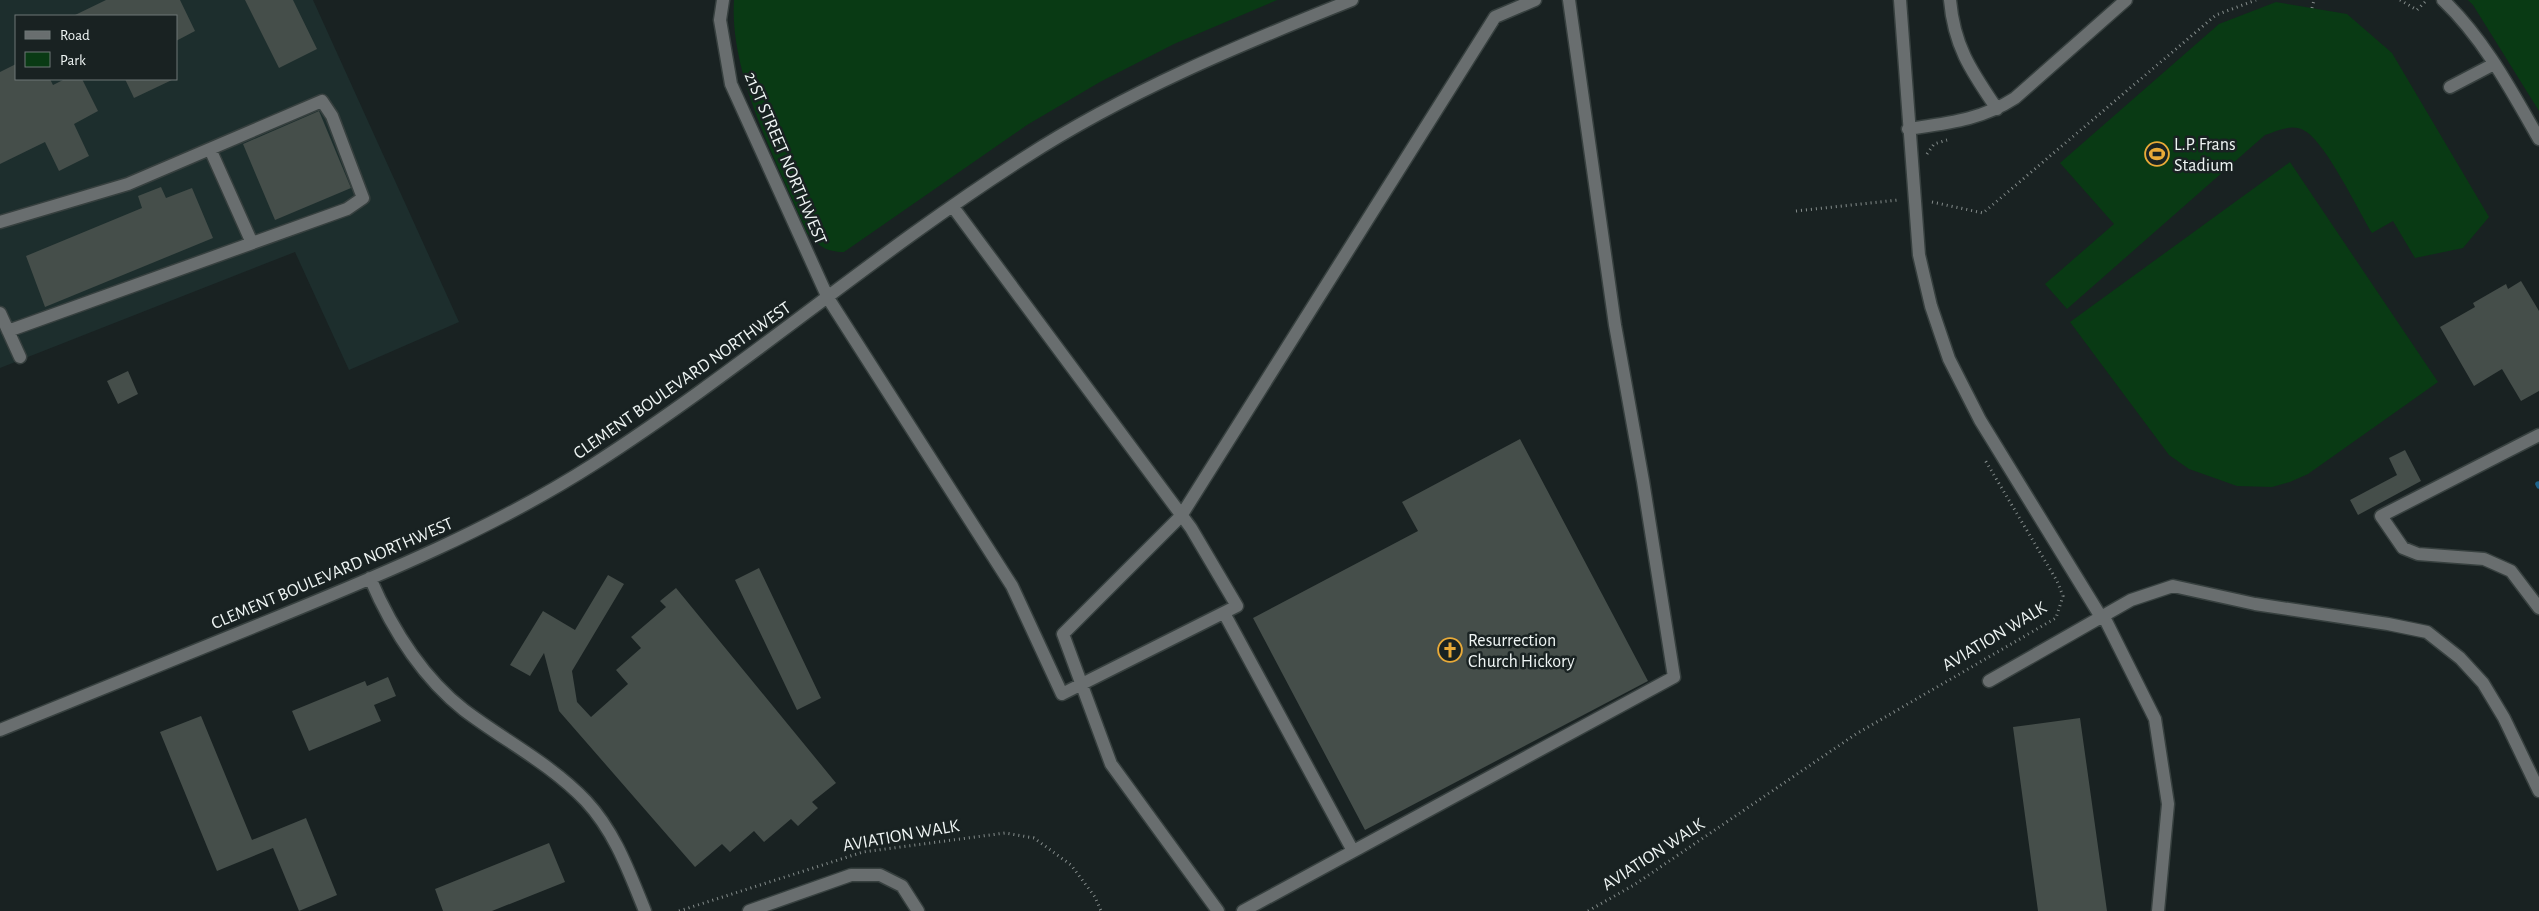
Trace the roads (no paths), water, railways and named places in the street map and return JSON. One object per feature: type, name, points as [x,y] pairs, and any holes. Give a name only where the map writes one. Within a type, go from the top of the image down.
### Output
[{"type":"street","name":"21ST STREET NORTHWEST","points":[[723,0],[720,20],[731,84],[828,298],[1012,586],[1062,694],[1081,684]]},
{"type":"street","name":"CLEMENT BOULEVARD NORTHWEST","points":[[0,730],[370,578],[481,528],[594,464],[744,361],[953,207],[1026,156],[1105,110],[1171,76],[1352,0]]},
{"type":"street","points":[[1218,911],[1111,764],[1063,634],[1181,516],[1495,17],[1535,0]]},
{"type":"street","points":[[1243,911],[1674,677],[1644,480],[1615,325],[1569,0]]},
{"type":"street","points":[[1900,0],[1908,129],[1919,255],[1931,306],[1949,359],[1980,420],[2102,616],[2155,719],[2168,804],[2158,911]]},
{"type":"street","points":[[1950,0],[1952,25],[1962,54],[1997,110]]},
{"type":"street","points":[[1908,129],[1967,119],[1997,110],[2015,98],[2126,0]]},
{"type":"street","points":[[2443,0],[2466,24],[2494,64],[2539,139]]},
{"type":"street","points":[[2450,87],[2494,64]]},
{"type":"street","points":[[0,222],[128,184],[322,101],[332,116],[363,198],[347,209],[8,331]]},
{"type":"street","points":[[210,149],[252,243]]},
{"type":"street","points":[[953,207],[1181,516],[1237,606],[1081,684]]},
{"type":"street","points":[[0,314],[20,357]]},
{"type":"street","points":[[2539,435],[2382,516],[2402,548],[2418,554],[2484,560],[2510,571],[2539,608]]},
{"type":"street","points":[[370,578],[381,604],[417,662],[463,709],[564,779],[588,802],[609,831],[645,911]]},
{"type":"street","points":[[1989,681],[2131,600],[2173,586],[2255,604],[2388,624],[2427,632],[2460,658],[2483,682],[2504,718],[2539,790]]},
{"type":"street","points":[[1224,613],[1353,851]]},
{"type":"street","points":[[749,911],[851,875],[880,875],[902,886],[918,911]]},
{"type":"place","name":"L.P. Frans Stadium","points":[[2157,154]]},
{"type":"place","name":"Resurrection Church Hickory","points":[[1450,650]]}]
